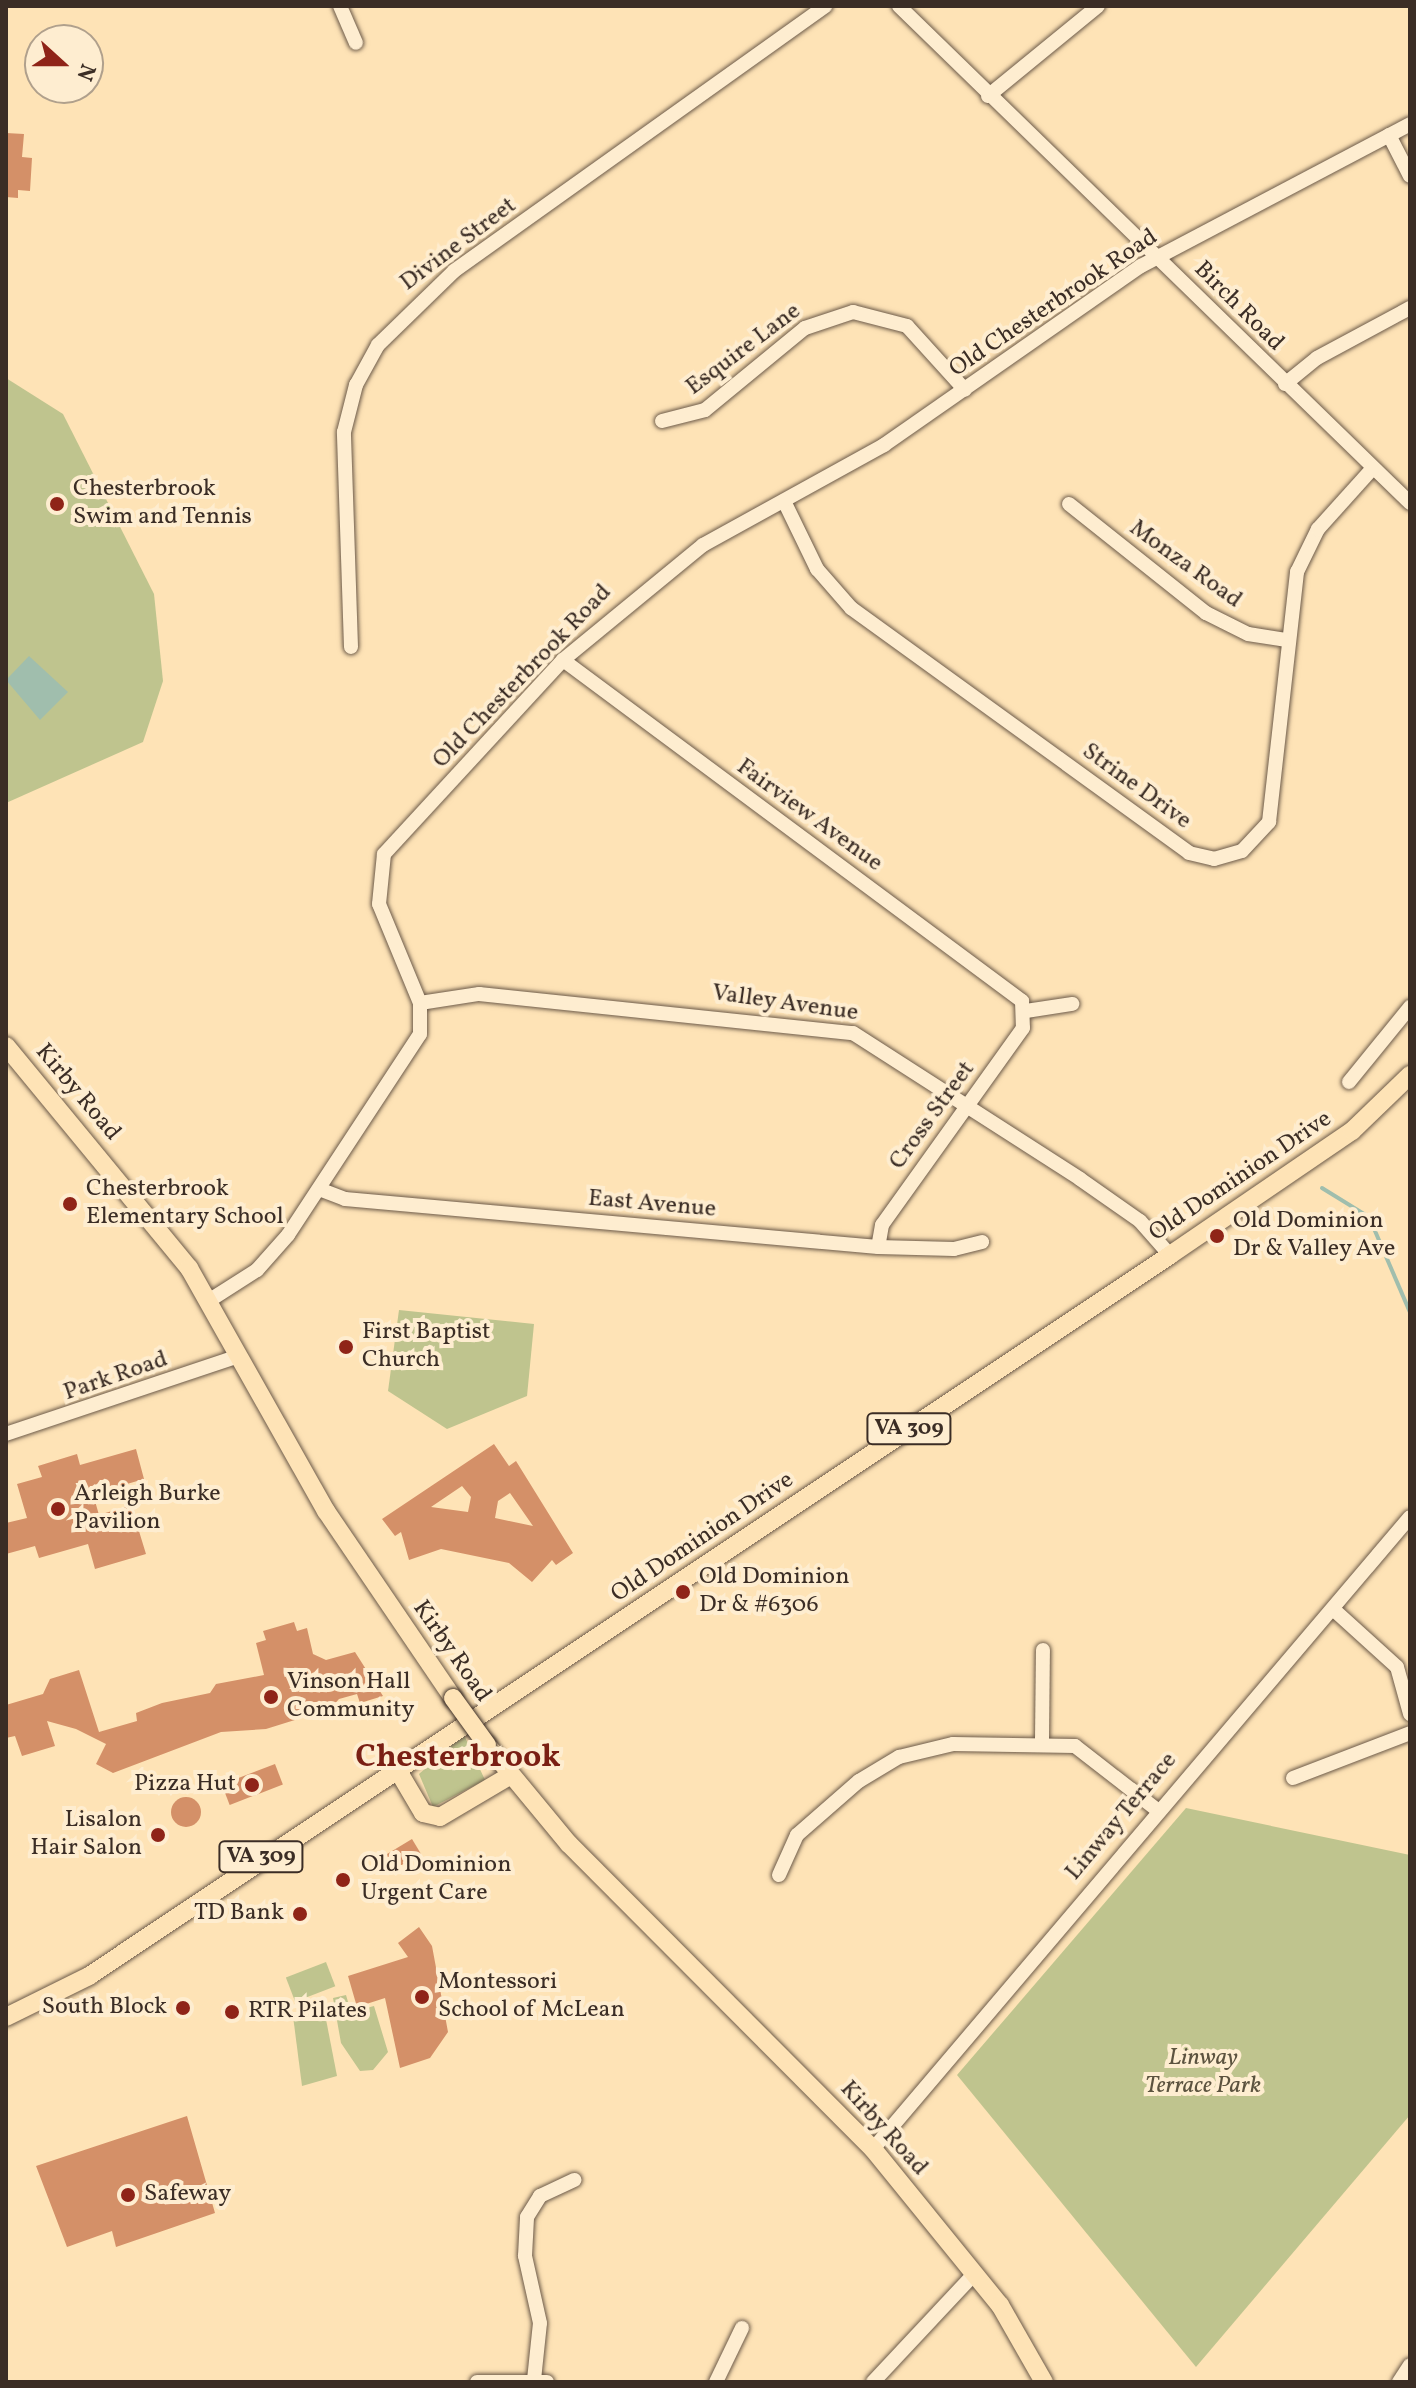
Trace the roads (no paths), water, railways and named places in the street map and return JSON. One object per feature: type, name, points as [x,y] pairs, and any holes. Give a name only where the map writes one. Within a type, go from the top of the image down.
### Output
[{"type":"main road","name":"Kirby Road","points":[[6,1046],[158,1226],[210,1300],[334,1525],[487,1745],[569,1844],[873,2149],[975,2273],[1044,2382]]},
{"type":"main road","name":"Old Dominion Drive","points":[[6,2017],[89,1976],[1170,1255],[1352,1131],[1410,1075]]},
{"type":"main road","points":[[397,1769],[431,1817],[458,1809],[511,1775]]},
{"type":"street","points":[[340,6],[356,43]]},
{"type":"street","name":"Divine Street","points":[[351,647],[344,432],[356,385],[378,345],[454,271],[825,6]]},
{"type":"street","name":"Birch Road","points":[[899,6],[988,96],[1410,503]]},
{"type":"street","points":[[988,96],[1098,6]]},
{"type":"street","name":"Old Chesterbrook Road","points":[[210,1300],[257,1270],[319,1189],[415,1045],[420,1003],[379,904],[384,854],[563,660],[667,569],[965,390],[1156,259],[1410,124]]},
{"type":"street","points":[[1389,135],[1410,176]]},
{"type":"street","points":[[1285,384],[1317,358],[1410,308]]},
{"type":"street","name":"Esquire Lane","points":[[662,421],[705,410],[805,328],[853,312],[907,326],[965,390]]},
{"type":"street","name":"Strine Drive","points":[[784,501],[817,569],[851,608],[1201,857],[1242,851],[1269,822],[1286,640],[1307,548],[1373,468]]},
{"type":"street","name":"Monza Road","points":[[1069,504],[1206,613],[1248,634],[1286,640]]},
{"type":"street","name":"Fairview Avenue","points":[[563,660],[1016,993],[1026,1011]]},
{"type":"street","name":"Valley Avenue","points":[[420,1003],[479,994],[853,1033],[969,1103],[1140,1221],[1170,1255]]},
{"type":"street","points":[[1026,1011],[1072,1004]]},
{"type":"street","points":[[1349,1082],[1410,1007]]},
{"type":"street","name":"Cross Street","points":[[878,1247],[882,1225],[1023,1028],[1026,1011]]},
{"type":"street","name":"East Avenue","points":[[319,1189],[360,1201],[878,1247],[954,1249],[982,1242]]},
{"type":"street","name":"Park Road","points":[[6,1434],[239,1356]]},
{"type":"street","name":"Linway Terrace","points":[[873,2149],[1156,1809],[1410,1517]]},
{"type":"street","points":[[1333,1609],[1397,1667],[1410,1714]]},
{"type":"street","points":[[1042,1740],[1043,1650]]},
{"type":"street","points":[[1293,1778],[1410,1733]]},
{"type":"street","points":[[779,1875],[797,1835],[877,1769],[953,1744],[1042,1740],[1090,1754],[1156,1809]]},
{"type":"street","points":[[477,2382],[540,2381],[540,2323],[525,2256],[527,2217],[540,2196],[574,2180]]},
{"type":"street","points":[[873,2382],[975,2273]]},
{"type":"street","points":[[716,2382],[742,2328]]},
{"type":"street","points":[[1399,2382],[1410,2365]]},
{"type":"waterway","points":[[1322,1188],[1369,1217],[1410,1312]]},
{"type":"place","name":"Chesterbrook Swim and Tennis","points":[[57,504]]},
{"type":"place","name":"Chesterbrook Elementary School","points":[[70,1204]]},
{"type":"place","name":"Old Dominion Dr & Valley Ave","points":[[1217,1236]]},
{"type":"place","name":"First Baptist Church","points":[[346,1347]]},
{"type":"place","name":"Arleigh Burke Pavilion","points":[[58,1509]]},
{"type":"place","name":"Old Dominion Dr & #6306","points":[[683,1592]]},
{"type":"place","name":"Vinson Hall Community","points":[[271,1697]]},
{"type":"place","name":"Pizza Hut","points":[[252,1785]]},
{"type":"place","name":"Lisalon Hair Salon","points":[[158,1835]]},
{"type":"place","name":"Old Dominion Urgent Care","points":[[343,1880]]},
{"type":"place","name":"TD Bank","points":[[300,1914]]},
{"type":"place","name":"Montessori School of McLean","points":[[422,1997]]},
{"type":"place","name":"South Block","points":[[183,2008]]},
{"type":"place","name":"RTR Pilates","points":[[232,2012]]},
{"type":"place","name":"Safeway","points":[[128,2195]]},
{"type":"district","name":"Chesterbrook","points":[[458,1758]]},
{"type":"park label","name":"Linway Terrace Park","points":[[1203,2073]]}]
